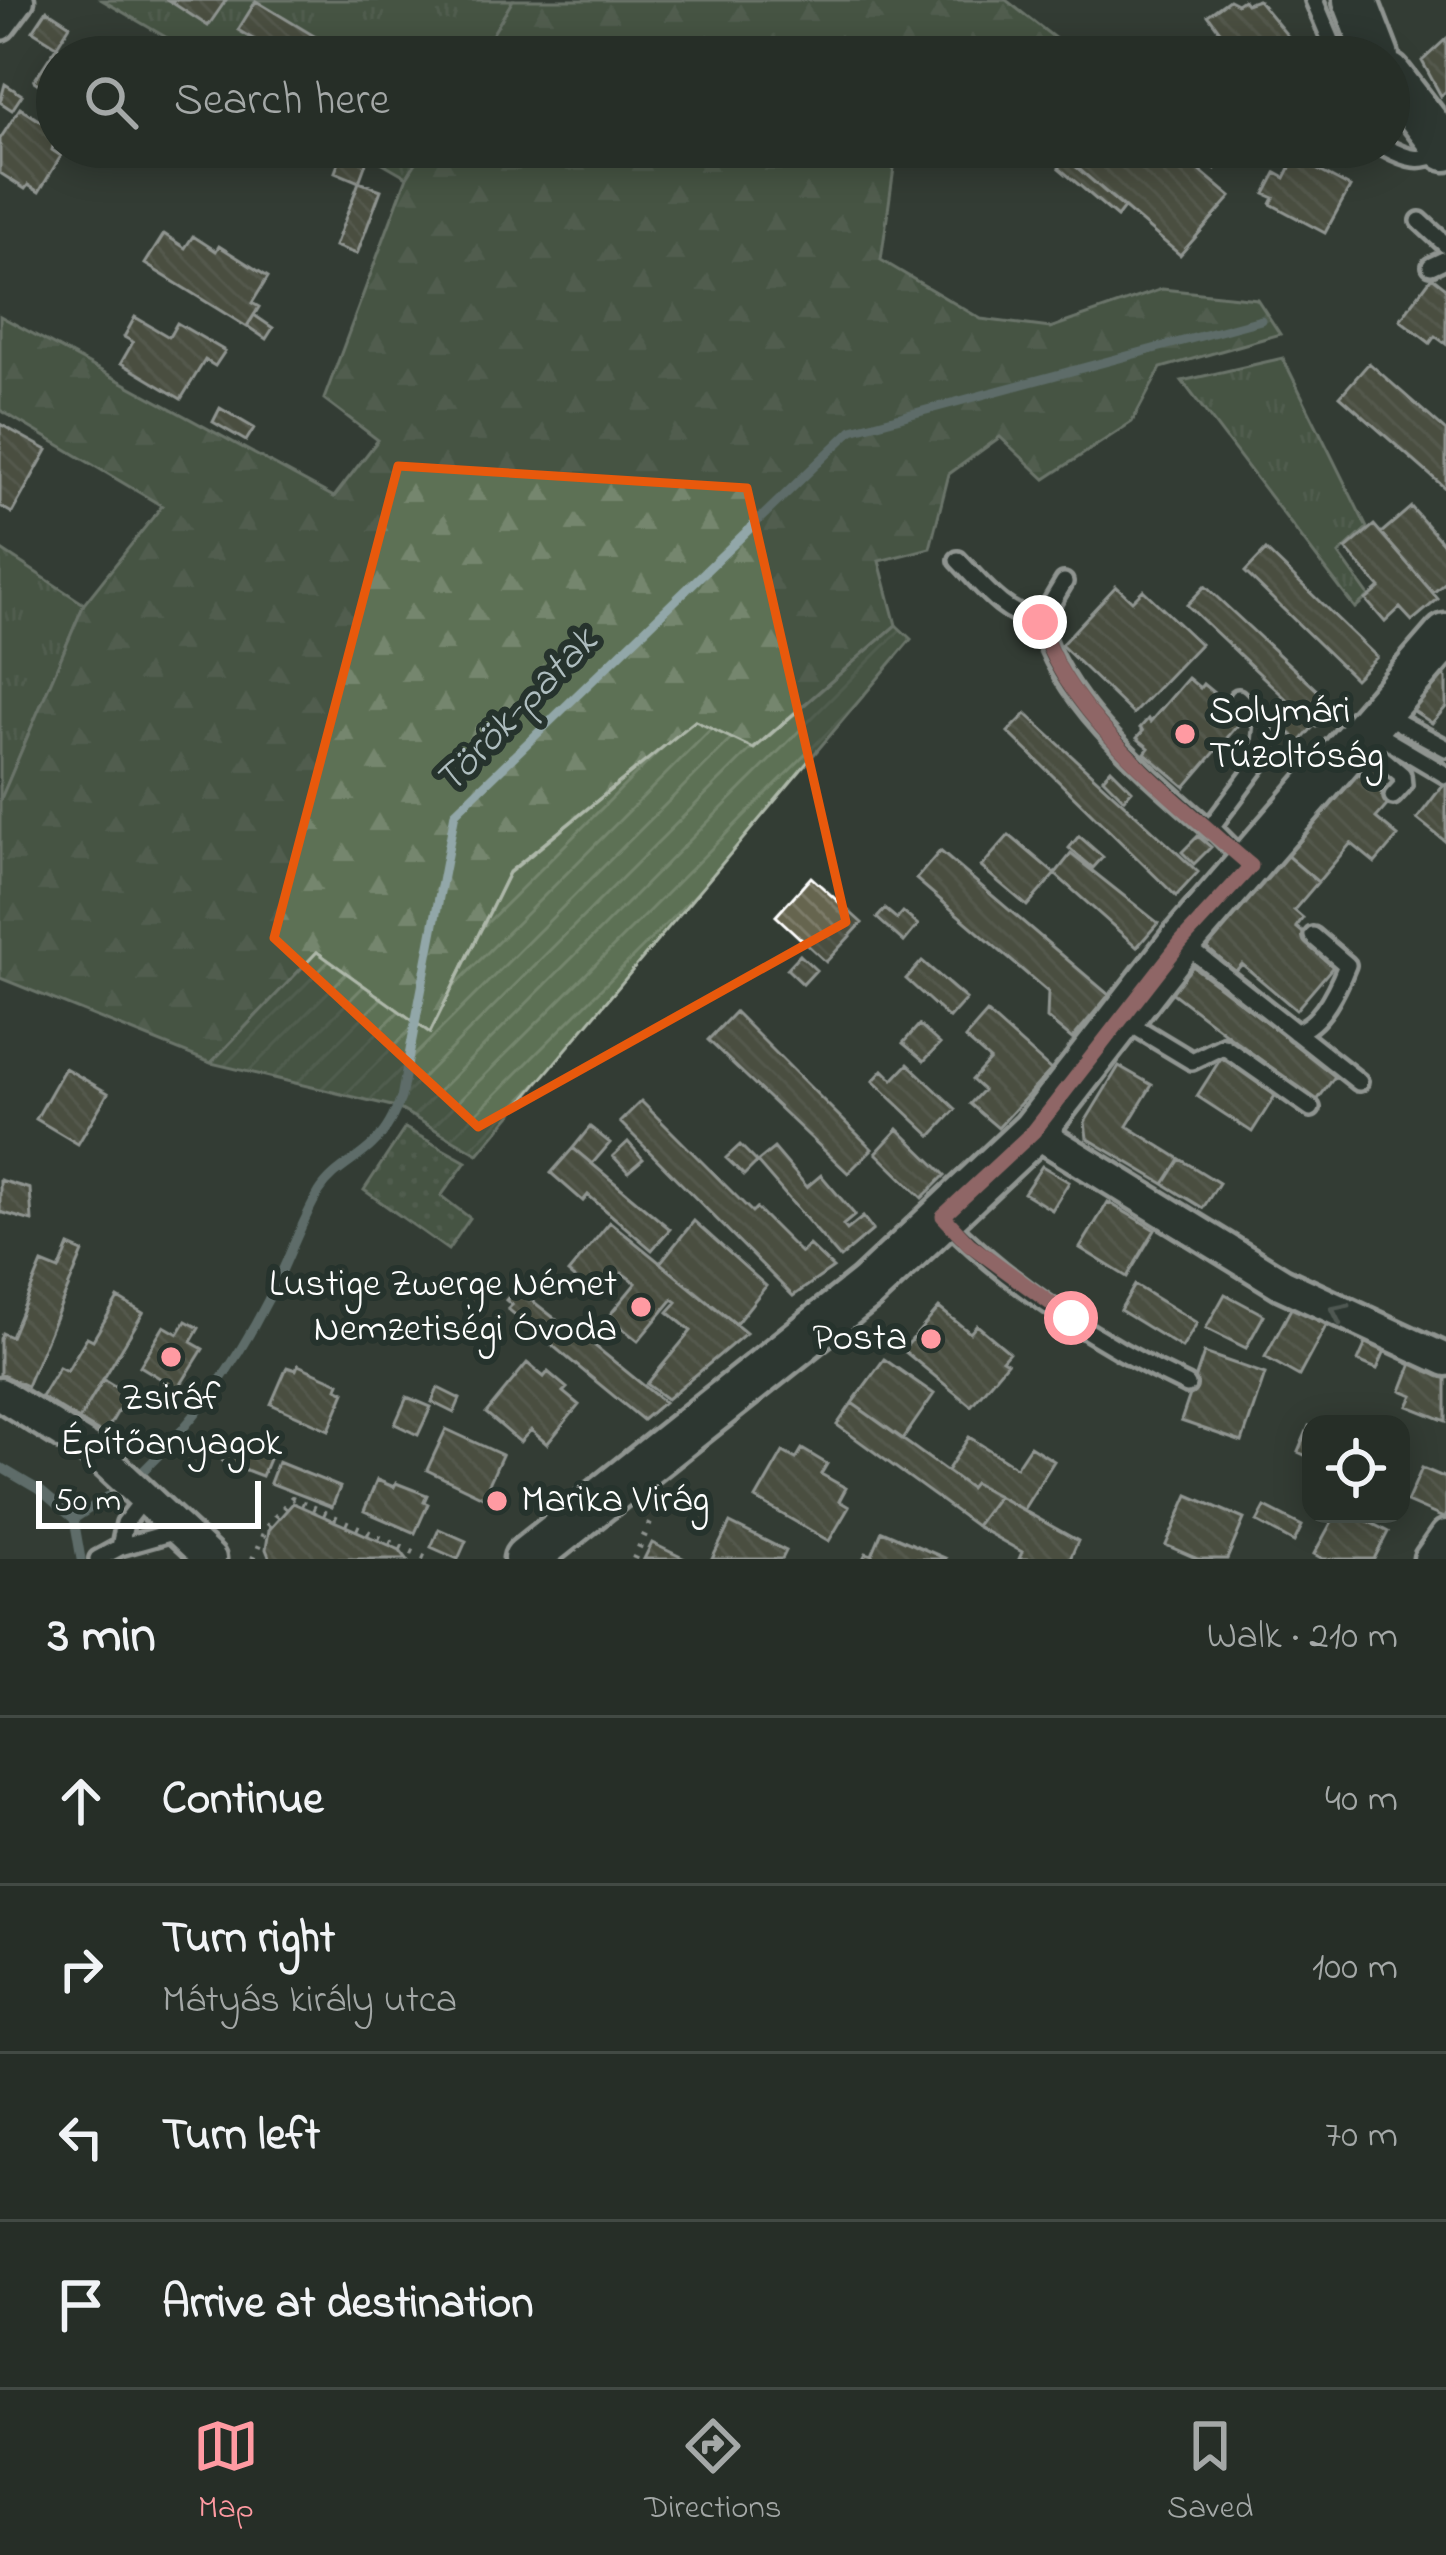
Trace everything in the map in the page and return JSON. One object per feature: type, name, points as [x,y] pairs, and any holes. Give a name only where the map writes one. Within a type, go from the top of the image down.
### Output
[{"type":"main road","points":[[1355,0],[1369,36]]},
{"type":"main road","points":[[1410,103],[1446,150]]},
{"type":"main road","points":[[526,1559],[867,1288],[1034,1131],[1181,942],[1369,726],[1439,653]]},
{"type":"street","points":[[0,24],[18,0]]},
{"type":"street","points":[[1034,1131],[1282,1284],[1446,1360]]},
{"type":"street","points":[[0,1394],[100,1456],[210,1559]]},
{"type":"street","points":[[1430,1559],[1446,1536]]},
{"type":"lane","points":[[1314,0],[1329,36]]},
{"type":"lane","points":[[1410,159],[1425,161],[1446,150]]},
{"type":"lane","points":[[1420,221],[1446,245]]},
{"type":"lane","points":[[958,560],[1003,607],[1040,622]]},
{"type":"lane","points":[[1064,582],[1040,622],[1060,668],[1119,748],[1251,866]]},
{"type":"lane","points":[[1211,830],[1212,822],[1262,758],[1263,724],[1238,698]]},
{"type":"lane","points":[[1369,726],[1446,748]]},
{"type":"lane","points":[[1369,726],[1446,775]]},
{"type":"lane","points":[[1369,726],[1402,775],[1393,796]]},
{"type":"lane","points":[[1295,1032],[1306,1030],[1327,1004],[1347,965],[1313,937]]},
{"type":"lane","points":[[1181,942],[1359,1082]]},
{"type":"lane","points":[[1121,1019],[1192,1061],[1223,1046],[1311,1108]]},
{"type":"lane","points":[[943,1216],[969,1244],[1090,1332],[1129,1358],[1187,1385]]},
{"type":"lane","points":[[120,1546],[125,1523],[145,1497]]},
{"type":"lane","points":[[98,1559],[120,1546],[181,1529]]},
{"type":"path","points":[[253,1559],[266,1528],[292,1498],[428,1559]]},
{"type":"path","points":[[634,1559],[654,1514]]},
{"type":"highlighted area","points":[[398,466],[747,488],[846,922],[478,1127],[274,938]]},
{"type":"green space","points":[[102,0],[513,0],[492,36],[164,36]]},
{"type":"green space","points":[[513,0],[1006,0],[1052,36],[492,36]]},
{"type":"green space","points":[[391,168],[413,168],[407,177]]},
{"type":"green space","points":[[413,168],[894,168],[881,260],[981,319],[1050,328],[1162,289],[1257,299],[1280,334],[1161,368],[1132,422],[1045,479],[1000,437],[949,474],[930,548],[879,561],[896,625],[753,749],[695,721],[509,872],[430,1033],[317,952],[211,1063],[0,978],[0,801],[84,604],[162,506],[0,410],[0,316],[334,497],[378,440],[324,399]]},
{"type":"green space","points":[[1283,358],[1367,528],[1339,554],[1369,596],[1355,608],[1182,381]]},
{"type":"green space","points":[[0,549],[84,604],[0,801]]},
{"type":"green space","points":[[896,625],[911,639],[478,1154],[396,1107],[211,1063],[317,952],[430,1033],[509,873],[695,721],[754,749]]},
{"type":"green space","points":[[405,1128],[466,1162],[441,1196],[470,1218],[448,1250],[364,1190]]},
{"type":"building","points":[[168,0],[226,0],[208,26]]},
{"type":"building","points":[[1229,0],[1246,4],[1258,0],[1288,36],[1224,36],[1208,15]]},
{"type":"building","points":[[256,1],[314,36],[248,36],[238,30]]},
{"type":"building","points":[[47,10],[70,25],[63,36],[41,36],[33,31]]},
{"type":"building","points":[[1446,39],[1446,91],[1441,96],[1422,61]]},
{"type":"building","points":[[5,84],[22,95],[12,110],[0,102]]},
{"type":"building","points":[[20,108],[36,118],[36,168],[54,168],[39,192],[0,173],[0,139]]},
{"type":"building","points":[[337,168],[364,168],[359,182],[335,172]]},
{"type":"building","points":[[1059,168],[1077,168],[1124,208],[1117,217]]},
{"type":"building","points":[[1078,168],[1197,168],[1231,197],[1180,255]]},
{"type":"building","points":[[1290,168],[1314,168],[1350,187],[1325,233],[1271,204],[1274,198],[1265,194],[1276,173],[1285,178]]},
{"type":"building","points":[[359,182],[381,190],[357,254],[335,246]]},
{"type":"building","points":[[164,234],[185,248],[193,236],[216,251],[219,246],[268,277],[252,303],[259,307],[247,327],[145,264]]},
{"type":"building","points":[[1432,277],[1446,288],[1446,344],[1435,336],[1430,343],[1400,320]]},
{"type":"building","points":[[254,315],[273,328],[266,339],[247,326]]},
{"type":"building","points":[[135,317],[169,337],[177,323],[225,351],[215,366],[205,360],[181,399],[121,363],[133,342],[124,337]]},
{"type":"building","points":[[1369,363],[1446,431],[1446,489],[1340,396]]},
{"type":"building","points":[[220,408],[254,428],[246,441],[213,422]]},
{"type":"building","points":[[0,424],[47,450],[12,513],[0,506]]},
{"type":"building","points":[[1411,507],[1446,547],[1446,582],[1433,593],[1381,533]]},
{"type":"building","points":[[1374,525],[1438,599],[1412,621],[1400,608],[1385,622],[1366,600],[1380,588],[1346,549]]},
{"type":"building","points":[[1266,550],[1377,657],[1355,679],[1245,572]]},
{"type":"building","points":[[1116,586],[1132,601],[1143,590],[1200,644],[1133,714],[1061,645]]},
{"type":"building","points":[[1205,586],[1335,707],[1316,727],[1187,605]]},
{"type":"building","points":[[1434,671],[1446,678],[1446,707],[1432,723],[1406,706]]},
{"type":"building","name":"Solymári Tűzoltóság","points":[[1188,678],[1200,688],[1203,684],[1244,718],[1185,787],[1145,753],[1149,748],[1137,738],[1143,731],[1140,728]]},
{"type":"building","points":[[1026,714],[1198,872],[1176,896],[1008,732]]},
{"type":"building","points":[[1299,716],[1312,728],[1300,742],[1286,730]]},
{"type":"building","points":[[1111,769],[1132,790],[1124,799],[1103,778]]},
{"type":"building","points":[[1356,771],[1391,801],[1376,818],[1398,836],[1375,863],[1351,843],[1318,882],[1285,854]]},
{"type":"building","points":[[1446,781],[1446,842],[1417,819]]},
{"type":"building","points":[[1009,835],[1055,874],[1027,906],[981,867]]},
{"type":"building","points":[[1079,836],[1103,857],[1093,868],[1069,848]]},
{"type":"building","points":[[1198,836],[1211,847],[1194,864],[1182,852]]},
{"type":"building","points":[[940,851],[1109,995],[1072,1039],[1047,1018],[1048,992],[916,879]]},
{"type":"building","points":[[1071,854],[1158,923],[1137,947],[1055,874]]},
{"type":"building","points":[[1285,854],[1318,882],[1294,910],[1303,918],[1296,927],[1337,962],[1296,1010],[1242,964],[1235,972],[1206,947]]},
{"type":"building","points":[[811,877],[862,923],[826,962],[776,916]]},
{"type":"building","points":[[885,909],[897,919],[903,912],[918,925],[904,942],[877,918]]},
{"type":"building","points":[[800,955],[816,970],[803,984],[787,969]]},
{"type":"building","points":[[922,961],[966,999],[949,1018],[906,979]]},
{"type":"building","points":[[1186,961],[1336,1075],[1316,1102],[1166,988]]},
{"type":"building","points":[[735,1012],[872,1149],[848,1173],[708,1040]]},
{"type":"building","points":[[987,1013],[1051,1070],[998,1128],[970,1104],[983,1090],[972,1080],[990,1060],[965,1038]]},
{"type":"building","points":[[919,1025],[940,1044],[924,1061],[903,1043]]},
{"type":"building","points":[[1223,1055],[1278,1091],[1252,1132],[1197,1096]]},
{"type":"building","points":[[908,1064],[956,1109],[931,1136],[873,1081],[883,1070],[893,1080]]},
{"type":"building","points":[[1119,1066],[1152,1085],[1127,1126],[1180,1159],[1164,1184],[1087,1138],[1085,1122]]},
{"type":"building","points":[[65,1068],[108,1093],[78,1144],[36,1119]]},
{"type":"building","points":[[641,1101],[752,1212],[756,1208],[801,1253],[809,1245],[833,1268],[793,1296],[620,1122]]},
{"type":"building","points":[[590,1127],[610,1143],[592,1164],[573,1148]]},
{"type":"building","points":[[898,1129],[945,1175],[922,1198],[876,1153]]},
{"type":"building","points":[[628,1142],[643,1159],[628,1172],[613,1156]]},
{"type":"building","points":[[740,1145],[757,1162],[744,1175],[726,1158]]},
{"type":"building","points":[[573,1148],[670,1229],[652,1250],[588,1195],[583,1201],[551,1173]]},
{"type":"building","points":[[774,1148],[807,1187],[821,1175],[855,1215],[843,1225],[847,1230],[863,1217],[873,1230],[840,1258],[757,1162]]},
{"type":"building","points":[[1180,1159],[1219,1183],[1203,1208],[1164,1184]]},
{"type":"building","points":[[1042,1166],[1069,1182],[1052,1210],[1024,1193]]},
{"type":"building","points":[[0,1180],[30,1189],[32,1221],[0,1212]]},
{"type":"building","points":[[1108,1202],[1155,1230],[1127,1277],[1080,1248]]},
{"type":"building","points":[[694,1221],[766,1286],[736,1324],[660,1263]]},
{"type":"building","name":"Lustige Zwerge Német Nemzetiségi Óvoda","points":[[610,1222],[746,1333],[667,1399],[647,1384],[691,1331],[668,1312],[677,1302],[673,1299],[638,1341],[608,1317],[636,1283],[622,1273],[613,1284],[608,1280],[596,1296],[568,1273]]},
{"type":"building","points":[[69,1246],[83,1252],[27,1386],[0,1374],[0,1339],[2,1333],[11,1337],[42,1263],[59,1270]]},
{"type":"building","points":[[1135,1285],[1197,1323],[1182,1348],[1120,1310]]},
{"type":"building","points":[[516,1288],[664,1402],[643,1420],[508,1309],[512,1305],[506,1300]]},
{"type":"building","points":[[1225,1294],[1264,1315],[1246,1348],[1206,1328]]},
{"type":"building","points":[[118,1298],[143,1313],[79,1420],[41,1397],[59,1367],[67,1371],[87,1337],[93,1340]]},
{"type":"building","points":[[1294,1303],[1328,1322],[1299,1376],[1265,1357]]},
{"type":"building","points":[[939,1308],[970,1333],[977,1325],[1009,1352],[1002,1360],[1007,1363],[971,1406],[903,1350]]},
{"type":"building","name":"Zsiráf Építőanyagok","points":[[186,1321],[199,1328],[191,1342],[203,1349],[178,1389],[140,1366],[164,1326],[178,1334]]},
{"type":"building","points":[[1369,1336],[1388,1343],[1377,1369],[1358,1361]]},
{"type":"building","points":[[1204,1353],[1265,1374],[1242,1442],[1181,1421]]},
{"type":"building","points":[[1414,1358],[1446,1371],[1446,1421],[1408,1406],[1413,1396],[1401,1391]]},
{"type":"building","points":[[884,1359],[934,1394],[903,1439],[852,1403]]},
{"type":"building","points":[[527,1363],[544,1377],[548,1372],[579,1405],[547,1444],[531,1430],[520,1442],[486,1413]]},
{"type":"building","points":[[298,1365],[339,1383],[337,1388],[345,1392],[329,1430],[271,1404],[287,1367],[296,1370]]},
{"type":"building","name":"Zsiráf Építőanyagok","points":[[103,1379],[128,1394],[104,1435],[79,1420]]},
{"type":"building","points":[[438,1388],[460,1399],[454,1413],[432,1402]]},
{"type":"building","points":[[407,1397],[431,1407],[418,1435],[395,1424]]},
{"type":"building","points":[[852,1403],[970,1488],[974,1483],[998,1496],[976,1526],[837,1425]]},
{"type":"building","points":[[446,1429],[502,1455],[483,1497],[427,1470]]},
{"type":"building","points":[[969,1437],[1016,1467],[1030,1446],[1054,1461],[1023,1510],[974,1483],[970,1488],[947,1471]]},
{"type":"building","points":[[231,1438],[271,1454],[262,1476],[222,1461]]},
{"type":"building","points":[[802,1449],[827,1464],[821,1474],[846,1488],[839,1501],[849,1507],[829,1541],[756,1499],[783,1452],[796,1459]]},
{"type":"building","points":[[278,1462],[340,1487],[332,1507],[270,1483]]},
{"type":"building","points":[[1422,1468],[1446,1478],[1446,1519],[1410,1503]]},
{"type":"building","points":[[377,1480],[427,1495],[424,1502],[428,1504],[415,1533],[364,1511]]},
{"type":"building","points":[[1188,1495],[1244,1519],[1227,1559],[1198,1559],[1166,1545]]},
{"type":"building","points":[[998,1496],[1078,1541],[1070,1559],[1019,1559],[1022,1552],[976,1526]]},
{"type":"building","points":[[293,1503],[400,1550],[407,1559],[270,1559],[266,1549],[269,1530]]},
{"type":"building","points":[[1265,1507],[1302,1526],[1294,1542],[1257,1522]]},
{"type":"building","points":[[730,1523],[786,1551],[782,1559],[712,1559]]},
{"type":"building","points":[[1331,1523],[1371,1523],[1388,1532],[1374,1559],[1323,1559],[1314,1554]]},
{"type":"building","points":[[439,1529],[466,1541],[458,1559],[431,1547]]},
{"type":"building","points":[[882,1531],[947,1559],[863,1559],[866,1553],[872,1555]]},
{"type":"building","points":[[652,1543],[685,1559],[644,1559]]},
{"type":"waterway","name":"Török-patak","points":[[144,1470],[197,1411],[242,1346],[319,1192],[378,1139],[396,1111],[455,813],[852,430],[1261,320]]},
{"type":"waterway","points":[[0,1467],[41,1491],[74,1519],[81,1559]]},
{"type":"waterway","name":"Török-patak","points":[[74,1519],[110,1495]]},
{"type":"place","name":"Solymári Tűzoltóság","points":[[1185,734]]},
{"type":"place","name":"Lustige Zwerge Német Nemzetiségi Óvoda","points":[[641,1307]]},
{"type":"place","name":"Posta","points":[[931,1339]]},
{"type":"place","name":"Zsiráf Építőanyagok","points":[[171,1357]]},
{"type":"place","name":"Marika Virág","points":[[497,1501]]},
{"type":"route","points":[[1040,622],[1060,668],[1119,748],[1251,866],[1181,942],[1034,1131],[943,1216],[969,1244],[1071,1318]]}]
